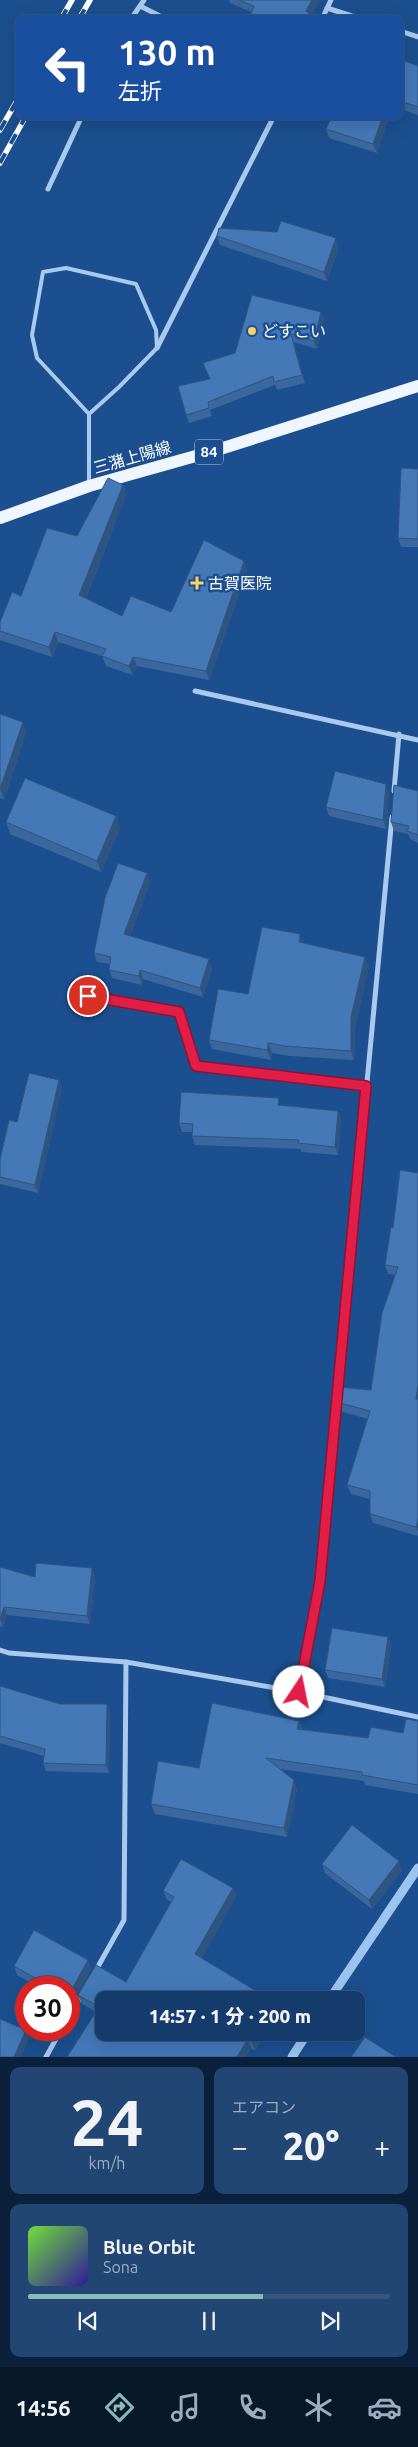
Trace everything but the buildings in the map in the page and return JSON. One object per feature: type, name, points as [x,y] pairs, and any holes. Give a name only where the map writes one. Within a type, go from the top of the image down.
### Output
[{"type":"main road","name":"三潴上陽線","points":[[0,518],[89,486],[216,450],[418,386]]},
{"type":"street","points":[[134,15],[144,0]]},
{"type":"street","points":[[324,15],[331,0]]},
{"type":"street","points":[[140,6],[158,15]]},
{"type":"street","points":[[327,8],[348,15]]},
{"type":"street","points":[[404,32],[418,37]]},
{"type":"street","points":[[48,189],[80,120]]},
{"type":"street","points":[[157,348],[272,120]]},
{"type":"street","points":[[195,691],[399,734],[418,740]]},
{"type":"street","points":[[393,803],[399,734]]},
{"type":"street","points":[[299,1692],[320,1581],[392,812]]},
{"type":"street","points":[[88,996],[179,1012],[196,1066],[366,1086]]},
{"type":"street","points":[[0,1650],[9,1653],[126,1662],[299,1692],[418,1717]]},
{"type":"street","points":[[92,1977],[124,1920],[126,1662]]},
{"type":"street","points":[[80,1997],[87,1985]]},
{"type":"street","points":[[46,2057],[55,2041]]},
{"type":"lane","points":[[89,414],[119,387],[157,348],[156,330],[136,284],[66,268],[43,272],[32,335],[37,358],[89,414],[89,486]]},
{"type":"waterway","points":[[335,1991],[418,1868]]},
{"type":"waterway","points":[[292,2057],[302,2041]]},
{"type":"railway","points":[[63,15],[72,0]]},
{"type":"railway","points":[[81,15],[90,0]]},
{"type":"railway","points":[[0,130],[15,104]]},
{"type":"railway","points":[[0,163],[24,120]]},
{"type":"place","name":"どすこい","points":[[252,331]]},
{"type":"place","name":"古賀医院","points":[[197,583]]},
{"type":"route","points":[[88,996],[179,1012],[196,1066],[366,1086],[320,1581],[299,1692]]}]
